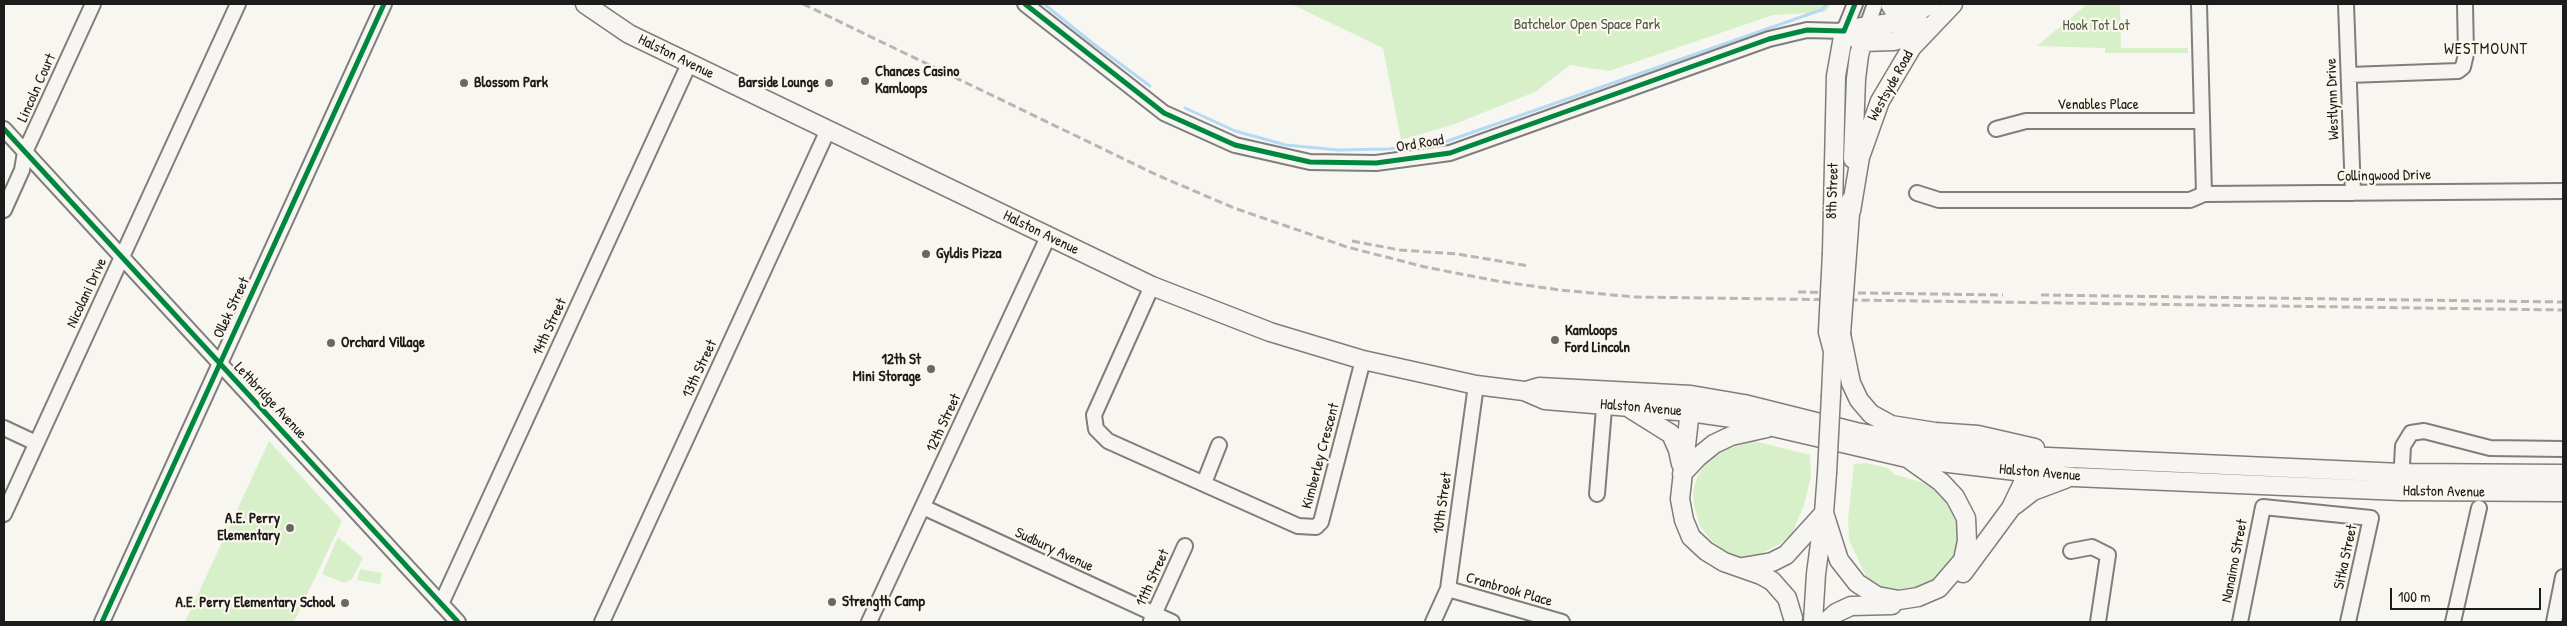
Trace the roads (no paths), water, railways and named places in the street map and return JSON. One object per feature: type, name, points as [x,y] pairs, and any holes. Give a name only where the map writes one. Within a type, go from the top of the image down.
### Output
[{"type":"main road","name":"Halston Avenue","points":[[585,4],[593,12],[629,34],[689,64],[1152,286],[1270,332],[1363,360],[1476,385],[1524,391],[1545,400],[1605,397],[1690,403],[1744,404],[1856,432],[2025,464],[2074,477],[2401,491],[2563,492]]},
{"type":"main road","points":[[1890,4],[1895,12],[1907,13],[1927,6]]},
{"type":"main road","points":[[1844,31],[1894,41],[1910,36],[1953,4]]},
{"type":"main road","name":"Westsyde Road","points":[[1851,211],[1860,157],[1880,101],[1912,47],[1953,4]]},
{"type":"main road","points":[[1864,34],[1904,21],[1927,6]]},
{"type":"main road","name":"8th Street","points":[[1813,622],[1816,574],[1827,473],[1839,253],[1836,76],[1844,31]]},
{"type":"main road","name":"8th Street","points":[[1839,253],[1851,211],[1856,79],[1864,34]]},
{"type":"main road","points":[[1834,332],[1851,383],[1859,400],[1871,414],[1891,425],[1935,432],[1978,435],[2117,461]]},
{"type":"main road","name":"Halston Avenue","points":[[1605,397],[1626,406],[1690,403],[1771,427],[1907,458],[2025,464],[2117,461],[2401,472],[2563,474]]},
{"type":"main road","points":[[1690,403],[1680,499],[1684,520],[1691,537],[1706,551],[1724,562],[1743,567],[1761,575],[1781,589],[1790,606],[1793,620]]},
{"type":"main road","points":[[1626,406],[1671,434],[1678,450],[1682,474]]},
{"type":"main road","points":[[1682,474],[1714,444],[1732,436],[1771,427]]},
{"type":"main road","points":[[1824,513],[1839,560],[1857,583],[1877,596],[1899,600],[1918,597],[1939,588],[1963,560],[1967,541],[1966,518],[1955,497],[1941,482],[1907,458]]},
{"type":"main road","points":[[1826,622],[1836,613],[1851,606],[1909,605],[1932,598],[1956,582],[2011,508],[2023,483],[2025,464]]},
{"type":"main road","points":[[2011,508],[2033,491],[2074,477]]},
{"type":"main road","points":[[1743,567],[1772,562],[1786,555],[1824,513]]},
{"type":"main road","name":"8th Street","points":[[1793,620],[1816,574]]},
{"type":"street","name":"Nicolani Drive","points":[[4,514],[238,4]]},
{"type":"street","name":"Ollek Street","points":[[102,622],[384,4]]},
{"type":"street","name":"Ord Road","points":[[1025,4],[1164,113],[1235,145],[1310,162],[1376,164],[1450,153],[1769,39],[1807,30],[1844,31]]},
{"type":"street","points":[[1844,31],[1855,4]]},
{"type":"street","points":[[1864,34],[1876,4]]},
{"type":"street","points":[[2199,4],[2204,194]]},
{"type":"street","name":"Westlynn Drive","points":[[2346,4],[2353,193]]},
{"type":"street","points":[[2349,75],[2458,71],[2463,67],[2466,54],[2465,4]]},
{"type":"street","name":"Lincoln Court","points":[[4,210],[22,170],[25,152],[88,5]]},
{"type":"street","name":"14th Street","points":[[441,604],[689,64]]},
{"type":"street","name":"Venables Place","points":[[1996,129],[2026,122],[2202,121]]},
{"type":"street","name":"Lethbridge Avenue","points":[[4,129],[458,622]]},
{"type":"street","name":"13th Street","points":[[602,622],[828,130]]},
{"type":"street","name":"Collingwood Drive","points":[[1917,193],[1938,200],[2190,200],[2204,194],[2563,191]]},
{"type":"street","name":"12th Street","points":[[869,622],[1048,237]]},
{"type":"street","name":"Kimberley Crescent","points":[[1152,286],[1094,415],[1096,429],[1108,441],[1298,526],[1316,528],[1324,514],[1363,360]]},
{"type":"street","name":"10th Street","points":[[1433,622],[1448,589],[1476,385]]},
{"type":"street","points":[[1596,494],[1605,397]]},
{"type":"street","points":[[4,428],[36,443]]},
{"type":"street","points":[[2401,491],[2404,446],[2411,433],[2424,431],[2490,448],[2563,449]]},
{"type":"street","points":[[1204,483],[1219,445]]},
{"type":"street","name":"Sudbury Avenue","points":[[923,507],[1152,618],[1172,622]]},
{"type":"street","name":"Nanaimo Street","points":[[2240,622],[2262,507]]},
{"type":"street","name":"Sitka Street","points":[[2262,507],[2371,518],[2348,622]]},
{"type":"street","points":[[2453,622],[2479,508]]},
{"type":"street","name":"11th Street","points":[[1152,618],[1185,546]]},
{"type":"street","points":[[2071,551],[2092,547],[2108,555],[2098,622]]},
{"type":"street","points":[[2554,622],[2563,577]]},
{"type":"street","name":"Cranbrook Place","points":[[1448,589],[1562,622]]},
{"type":"waterway","points":[[1044,4],[1150,86]]},
{"type":"waterway","points":[[1185,108],[1235,131],[1286,145],[1338,150],[1388,149],[1439,144],[1821,10],[1827,4]]},
{"type":"railway","points":[[803,4],[1157,175],[1234,208],[1347,247],[1425,267],[1497,281],[1560,290],[1635,297],[2563,310]]},
{"type":"railway","points":[[1352,241],[1400,250],[1457,254],[1529,266]]},
{"type":"railway","points":[[1798,292],[2003,295]]},
{"type":"railway","points":[[2041,295],[2563,302]]},
{"type":"place","name":"Chances Casino Kamloops","points":[[865,81]]},
{"type":"place","name":"Blossom Park","points":[[464,83]]},
{"type":"place","name":"Barside Lounge","points":[[829,83]]},
{"type":"place","name":"Gyldis Pizza","points":[[926,254]]},
{"type":"place","name":"Kamloops Ford Lincoln","points":[[1555,340]]},
{"type":"place","name":"Orchard Village","points":[[331,343]]},
{"type":"place","name":"12th St Mini Storage","points":[[931,369]]},
{"type":"place","name":"A.E. Perry Elementary","points":[[290,528]]},
{"type":"place","name":"Strength Camp","points":[[832,602]]},
{"type":"place","name":"A.E. Perry Elementary School","points":[[345,603]]},
{"type":"district","name":"WESTMOUNT","points":[[2486,50]]},
{"type":"park label","name":"Batchelor Open Space Park","points":[[1587,25]]},
{"type":"park label","name":"Hook Tot Lot","points":[[2096,26]]}]
